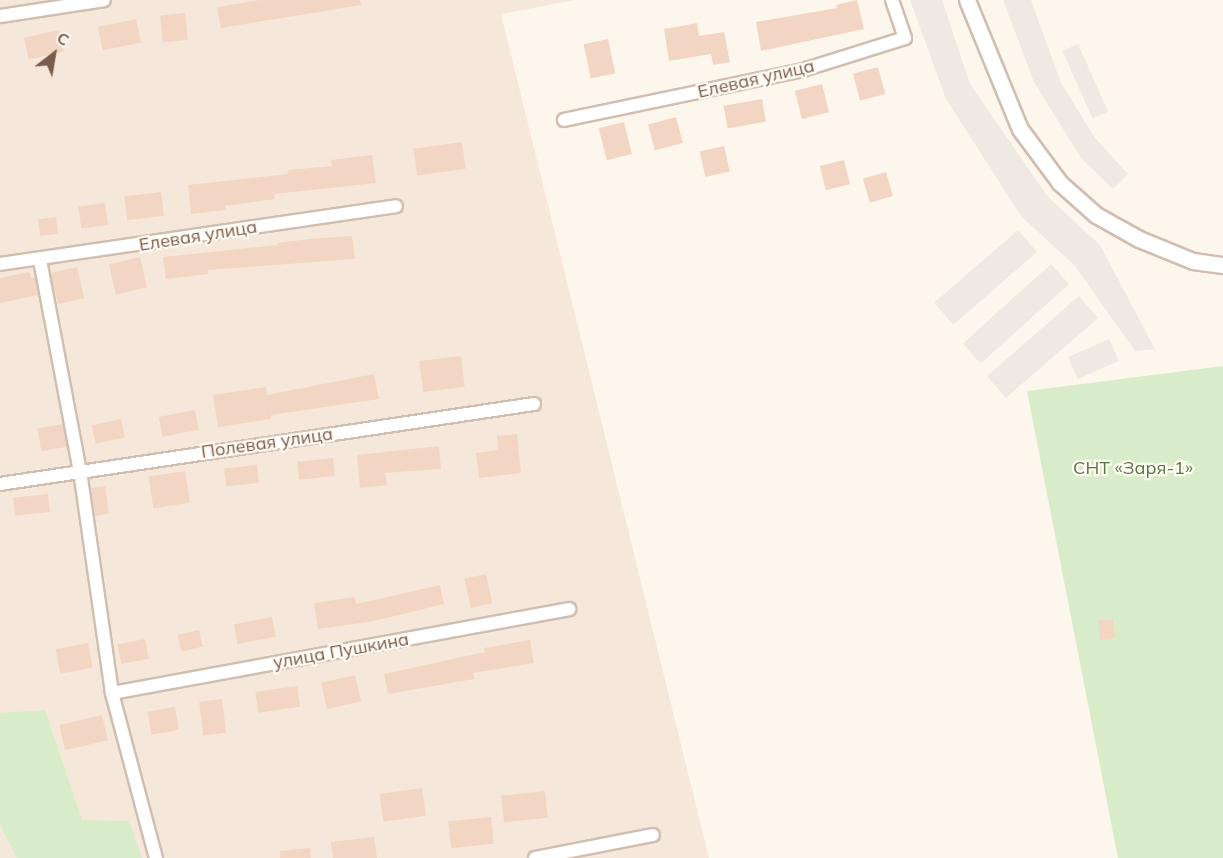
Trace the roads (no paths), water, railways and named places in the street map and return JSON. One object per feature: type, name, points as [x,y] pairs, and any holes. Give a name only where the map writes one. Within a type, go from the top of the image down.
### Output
[{"type":"street","points":[[0,16],[104,0]]},
{"type":"street","name":"Елевая улица","points":[[564,120],[803,70],[906,38],[892,0]]},
{"type":"street","points":[[967,0],[1020,129],[1060,183],[1096,215],[1139,239],[1193,261],[1223,265]]},
{"type":"street","name":"Елевая улица","points":[[0,263],[40,260],[396,206]]},
{"type":"street","points":[[40,260],[80,471],[112,693],[156,858]]},
{"type":"street","name":"Полевая улица","points":[[0,484],[534,404]]},
{"type":"street","name":"улица Пушкина","points":[[112,693],[569,609]]},
{"type":"street","points":[[535,858],[653,835]]},
{"type":"park label","name":"СНТ «Заря-1»","points":[[1133,468]]}]
